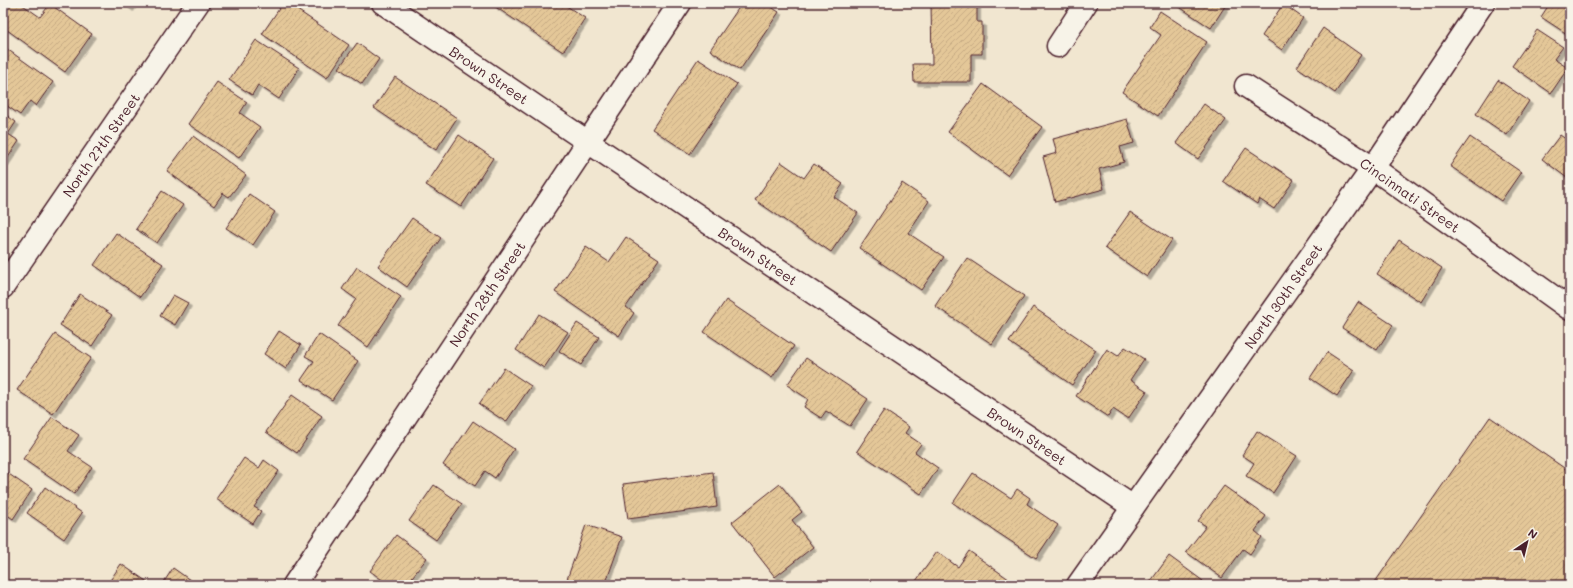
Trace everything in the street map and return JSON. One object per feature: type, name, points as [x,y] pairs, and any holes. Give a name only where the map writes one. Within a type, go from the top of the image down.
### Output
[{"type":"street","name":"North 27th Street","points":[[3,287],[198,3]]},
{"type":"street","name":"Brown Street","points":[[383,3],[1133,507]]},
{"type":"street","name":"North 28th Street","points":[[294,585],[680,3]]},
{"type":"street","points":[[1058,46],[1086,3]]},
{"type":"street","name":"North 30th Street","points":[[1078,585],[1373,168],[1483,3]]},
{"type":"street","name":"Cincinnati Street","points":[[1246,86],[1373,168],[1570,308]]},
{"type":"building","points":[[3,3],[20,3],[40,17],[50,4],[92,34],[65,72],[3,27]]},
{"type":"building","points":[[123,3],[133,3],[130,8]]},
{"type":"building","points":[[283,3],[287,3],[349,45],[327,78],[262,34]]},
{"type":"building","points":[[496,3],[562,3],[585,18],[563,52],[494,6]]},
{"type":"building","points":[[742,3],[765,3],[779,12],[740,70],[710,50]]},
{"type":"building","points":[[931,3],[977,3],[977,22],[982,22],[982,54],[971,54],[971,82],[914,82],[913,64],[932,64]]},
{"type":"building","points":[[1179,3],[1227,3],[1211,28],[1178,6]]},
{"type":"building","points":[[1550,3],[1570,3],[1570,36],[1541,17]]},
{"type":"building","points":[[1283,4],[1303,18],[1282,50],[1262,36]]},
{"type":"building","points":[[1160,11],[1207,42],[1158,116],[1122,92],[1161,35],[1150,27]]},
{"type":"building","points":[[1323,28],[1361,55],[1335,93],[1297,67]]},
{"type":"building","points":[[1537,30],[1563,47],[1554,59],[1568,68],[1551,93],[1512,66]]},
{"type":"building","points":[[256,40],[299,68],[279,99],[258,85],[252,95],[229,80]]},
{"type":"building","points":[[357,43],[379,59],[362,84],[339,68]]},
{"type":"building","points":[[7,49],[53,82],[36,106],[30,101],[20,115],[3,103],[3,55]]},
{"type":"building","points":[[698,59],[737,84],[690,154],[652,129]]},
{"type":"building","points":[[395,77],[457,118],[436,150],[374,108]]},
{"type":"building","points":[[1498,80],[1529,101],[1507,135],[1476,114]]},
{"type":"building","points":[[217,82],[247,102],[240,113],[260,127],[239,158],[188,124]]},
{"type":"building","points":[[983,84],[1042,127],[1007,175],[948,132]]},
{"type":"building","points":[[1204,104],[1226,120],[1198,159],[1176,143]]},
{"type":"building","points":[[3,113],[16,122],[8,134],[19,141],[3,165]]},
{"type":"building","points":[[1127,119],[1134,143],[1120,147],[1124,162],[1099,169],[1104,189],[1055,202],[1043,157],[1057,153],[1053,139]]},
{"type":"building","points":[[459,135],[493,158],[461,207],[426,185]]},
{"type":"building","points":[[1560,135],[1570,142],[1570,174],[1567,178],[1542,159]]},
{"type":"building","points":[[193,136],[246,175],[229,197],[223,193],[214,206],[167,171]]},
{"type":"building","points":[[1470,137],[1521,172],[1501,201],[1450,166]]},
{"type":"building","points":[[1246,148],[1294,180],[1274,209],[1259,199],[1257,204],[1223,181]]},
{"type":"building","points":[[781,162],[804,178],[814,164],[843,184],[834,197],[858,213],[831,252],[755,200]]},
{"type":"building","points":[[902,183],[929,201],[908,233],[944,257],[921,290],[859,248]]},
{"type":"building","points":[[162,191],[183,205],[157,243],[136,229]]},
{"type":"building","points":[[249,194],[275,212],[253,245],[226,228]]},
{"type":"building","points":[[1130,212],[1172,240],[1147,277],[1105,248]]},
{"type":"building","points":[[412,218],[441,238],[407,287],[378,266]]},
{"type":"building","points":[[116,233],[163,264],[140,297],[94,265]]},
{"type":"building","points":[[626,237],[659,259],[626,307],[634,313],[619,336],[555,292],[586,247],[609,262]]},
{"type":"building","points":[[1399,240],[1442,268],[1421,302],[1377,274]]},
{"type":"building","points":[[967,258],[1024,296],[992,344],[935,306]]},
{"type":"building","points":[[357,267],[401,297],[368,347],[338,326],[356,299],[342,289]]},
{"type":"building","points":[[80,294],[112,315],[92,346],[60,325]]},
{"type":"building","points":[[173,295],[188,303],[175,325],[160,316]]},
{"type":"building","points":[[726,300],[794,346],[772,378],[704,332]]},
{"type":"building","points":[[1358,302],[1393,325],[1377,350],[1342,328]]},
{"type":"building","points":[[1033,307],[1096,350],[1072,385],[1009,342]]},
{"type":"building","points":[[539,314],[568,332],[544,368],[516,350]]},
{"type":"building","points":[[577,323],[599,337],[581,365],[559,351]]},
{"type":"building","points":[[279,331],[301,345],[286,369],[264,354]]},
{"type":"building","points":[[55,334],[91,358],[53,414],[17,390]]},
{"type":"building","points":[[319,334],[358,361],[332,400],[301,380],[314,361],[305,356]]},
{"type":"building","points":[[1125,347],[1144,359],[1130,380],[1147,391],[1128,419],[1113,409],[1108,417],[1076,396],[1107,349],[1118,356]]},
{"type":"building","points":[[1327,352],[1354,370],[1337,396],[1310,378]]},
{"type":"building","points":[[806,358],[868,399],[850,426],[826,411],[821,418],[804,407],[808,399],[787,385]]},
{"type":"building","points":[[504,368],[531,386],[506,422],[479,404]]},
{"type":"building","points":[[292,395],[322,416],[297,453],[266,432]]},
{"type":"building","points":[[884,410],[909,427],[905,433],[921,444],[915,452],[938,468],[921,494],[857,451]]},
{"type":"building","points":[[52,417],[79,435],[68,451],[92,467],[74,494],[23,459]]},
{"type":"building","points":[[1490,417],[1570,472],[1570,585],[1379,585],[1375,582]]},
{"type":"building","points":[[473,421],[514,449],[495,478],[485,471],[475,486],[443,465]]},
{"type":"building","points":[[1257,431],[1297,456],[1273,493],[1246,476],[1254,463],[1242,455]]},
{"type":"building","points":[[244,458],[259,468],[264,460],[279,471],[254,507],[261,511],[253,524],[216,499]]},
{"type":"building","points":[[3,470],[32,490],[13,519],[3,512]]},
{"type":"building","points":[[713,472],[717,507],[628,519],[623,484]]},
{"type":"building","points":[[973,473],[1011,498],[1017,489],[1030,498],[1027,504],[1058,525],[1036,558],[953,503]]},
{"type":"building","points":[[780,484],[802,512],[792,520],[813,547],[775,577],[732,522]]},
{"type":"building","points":[[434,485],[462,504],[436,540],[409,521]]},
{"type":"building","points":[[1224,486],[1266,516],[1255,531],[1262,537],[1250,554],[1243,549],[1222,578],[1186,552],[1206,526],[1198,521]]},
{"type":"building","points":[[45,487],[82,513],[64,539],[27,513]]},
{"type":"building","points":[[586,525],[622,537],[605,585],[565,585]]},
{"type":"building","points":[[396,535],[427,558],[406,585],[389,585],[370,571]]},
{"type":"building","points":[[969,551],[1013,582],[1011,585],[913,585],[937,552],[958,567]]},
{"type":"building","points":[[1169,556],[1203,581],[1200,585],[1148,585]]},
{"type":"building","points":[[121,564],[152,585],[107,585]]},
{"type":"building","points":[[173,568],[197,585],[162,585]]}]
